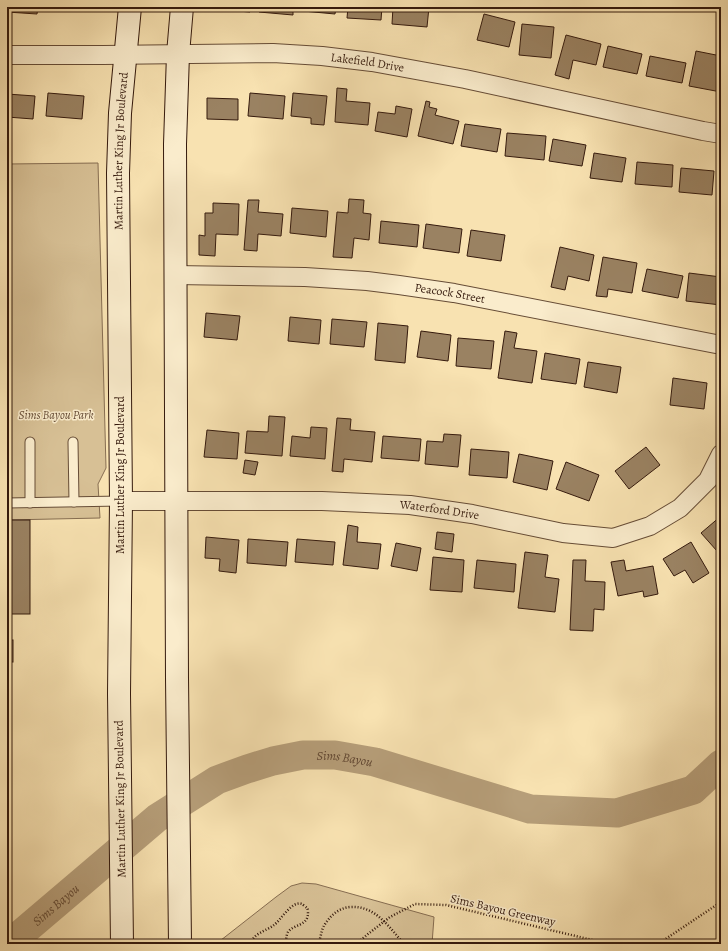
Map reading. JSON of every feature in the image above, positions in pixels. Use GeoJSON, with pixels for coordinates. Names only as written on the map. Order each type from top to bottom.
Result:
{"type":"FeatureCollection","features":[{"type":"Feature","properties":{"kind":"main road","name":"Martin Luther King Jr Boulevard"},"geometry":{"type":"LineString","coordinates":[[122,944],[119,694],[121,501],[118,173],[120,113],[130,7]]}},
{"type":"Feature","properties":{"kind":"main road"},"geometry":{"type":"LineString","coordinates":[[180,940],[176,678],[177,500],[175,144],[178,54],[182,7]]}},
{"type":"Feature","properties":{"kind":"street","name":"Lakefield Drive"},"geometry":{"type":"LineString","coordinates":[[7,55],[273,53],[322,56],[372,62],[465,79],[721,134]]}},
{"type":"Feature","properties":{"kind":"street","name":"Peacock Street"},"geometry":{"type":"LineString","coordinates":[[175,275],[305,277],[367,281],[399,285],[454,293],[721,345]]}},
{"type":"Feature","properties":{"kind":"street","name":"Waterford Drive"},"geometry":{"type":"LineString","coordinates":[[121,501],[322,500],[410,505],[472,514],[563,533],[613,538],[650,526],[680,508],[708,480],[721,454]]}},
{"type":"Feature","properties":{"kind":"lane"},"geometry":{"type":"LineString","coordinates":[[30,442],[30,503]]}},
{"type":"Feature","properties":{"kind":"lane"},"geometry":{"type":"LineString","coordinates":[[73,442],[74,502]]}},
{"type":"Feature","properties":{"kind":"lane"},"geometry":{"type":"LineString","coordinates":[[7,503],[121,501]]}},
{"type":"Feature","properties":{"kind":"path"},"geometry":{"type":"LineString","coordinates":[[649,944],[661,942],[721,902]]}},
{"type":"Feature","properties":{"kind":"path"},"geometry":{"type":"LineString","coordinates":[[251,944],[254,936],[274,925],[294,905],[298,903],[304,905],[307,908],[307,919],[289,931],[286,938],[286,944]]}},
{"type":"Feature","properties":{"kind":"path","name":"Sims Bayou Greenway"},"geometry":{"type":"LineString","coordinates":[[356,944],[390,917],[415,904],[446,905],[609,944]]}},
{"type":"Feature","properties":{"kind":"path"},"geometry":{"type":"LineString","coordinates":[[318,944],[324,926],[329,918],[337,911],[345,908],[356,907],[366,908],[373,913],[384,922],[404,944]]}},
{"type":"Feature","properties":{"kind":"green space","name":"Sims Bayou Park"},"geometry":{"type":"Polygon","coordinates":[[[98,163],[106,468],[98,484],[100,518],[7,520],[7,164],[98,163]]]}},
{"type":"Feature","properties":{"kind":"green space"},"geometry":{"type":"Polygon","coordinates":[[[302,883],[316,884],[434,917],[432,944],[216,944],[291,886],[302,883]]]}},
{"type":"Feature","properties":{"kind":"building"},"geometry":{"type":"Polygon","coordinates":[[[7,7],[38,7],[37,14],[7,12],[7,7]]]}},
{"type":"Feature","properties":{"kind":"building"},"geometry":{"type":"Polygon","coordinates":[[[52,7],[88,7],[88,11],[52,9],[52,7]]]}},
{"type":"Feature","properties":{"kind":"building"},"geometry":{"type":"Polygon","coordinates":[[[213,7],[250,7],[250,12],[213,9],[213,7]]]}},
{"type":"Feature","properties":{"kind":"building"},"geometry":{"type":"Polygon","coordinates":[[[259,7],[293,7],[293,15],[259,12],[259,7]]]}},
{"type":"Feature","properties":{"kind":"building"},"geometry":{"type":"Polygon","coordinates":[[[304,7],[336,7],[335,14],[303,11],[304,7]]]}},
{"type":"Feature","properties":{"kind":"building"},"geometry":{"type":"Polygon","coordinates":[[[348,7],[382,7],[381,20],[347,18],[348,7]]]}},
{"type":"Feature","properties":{"kind":"building"},"geometry":{"type":"Polygon","coordinates":[[[393,7],[429,7],[427,27],[392,24],[393,7]]]}},
{"type":"Feature","properties":{"kind":"building"},"geometry":{"type":"Polygon","coordinates":[[[484,14],[515,22],[509,47],[477,40],[484,14]]]}},
{"type":"Feature","properties":{"kind":"building"},"geometry":{"type":"Polygon","coordinates":[[[522,24],[554,27],[551,58],[519,55],[522,24]]]}},
{"type":"Feature","properties":{"kind":"building"},"geometry":{"type":"Polygon","coordinates":[[[566,35],[601,44],[596,65],[573,60],[569,79],[555,75],[566,35]]]}},
{"type":"Feature","properties":{"kind":"building"},"geometry":{"type":"Polygon","coordinates":[[[608,46],[642,54],[637,74],[603,67],[608,46]]]}},
{"type":"Feature","properties":{"kind":"building"},"geometry":{"type":"Polygon","coordinates":[[[696,51],[721,56],[721,92],[689,86],[696,51]]]}},
{"type":"Feature","properties":{"kind":"building"},"geometry":{"type":"Polygon","coordinates":[[[650,56],[686,63],[682,83],[646,76],[650,56]]]}},
{"type":"Feature","properties":{"kind":"building"},"geometry":{"type":"Polygon","coordinates":[[[337,88],[347,89],[346,101],[370,103],[368,125],[335,122],[337,88]]]}},
{"type":"Feature","properties":{"kind":"building"},"geometry":{"type":"Polygon","coordinates":[[[48,93],[84,96],[82,119],[46,116],[48,93]]]}},
{"type":"Feature","properties":{"kind":"building"},"geometry":{"type":"Polygon","coordinates":[[[250,93],[285,96],[283,119],[248,116],[250,93]]]}},
{"type":"Feature","properties":{"kind":"building"},"geometry":{"type":"Polygon","coordinates":[[[293,93],[327,96],[324,125],[311,124],[311,118],[291,116],[293,93]]]}},
{"type":"Feature","properties":{"kind":"building"},"geometry":{"type":"Polygon","coordinates":[[[7,94],[35,96],[33,119],[7,117],[7,94]]]}},
{"type":"Feature","properties":{"kind":"building"},"geometry":{"type":"Polygon","coordinates":[[[207,98],[238,99],[238,120],[207,119],[207,98]]]}},
{"type":"Feature","properties":{"kind":"building"},"geometry":{"type":"Polygon","coordinates":[[[426,101],[430,102],[429,107],[437,109],[435,115],[459,121],[453,144],[418,136],[426,101]]]}},
{"type":"Feature","properties":{"kind":"building"},"geometry":{"type":"Polygon","coordinates":[[[396,106],[412,109],[407,137],[375,131],[378,112],[395,114],[396,106]]]}},
{"type":"Feature","properties":{"kind":"building"},"geometry":{"type":"Polygon","coordinates":[[[465,124],[501,129],[497,152],[461,146],[465,124]]]}},
{"type":"Feature","properties":{"kind":"building"},"geometry":{"type":"Polygon","coordinates":[[[507,133],[546,136],[544,160],[505,156],[507,133]]]}},
{"type":"Feature","properties":{"kind":"building"},"geometry":{"type":"Polygon","coordinates":[[[553,139],[586,145],[582,166],[549,161],[553,139]]]}},
{"type":"Feature","properties":{"kind":"building"},"geometry":{"type":"Polygon","coordinates":[[[594,153],[626,158],[622,182],[590,178],[594,153]]]}},
{"type":"Feature","properties":{"kind":"building"},"geometry":{"type":"Polygon","coordinates":[[[637,162],[673,165],[672,187],[635,184],[637,162]]]}},
{"type":"Feature","properties":{"kind":"building"},"geometry":{"type":"Polygon","coordinates":[[[681,168],[714,171],[712,195],[679,192],[681,168]]]}},
{"type":"Feature","properties":{"kind":"building"},"geometry":{"type":"Polygon","coordinates":[[[349,199],[364,200],[363,213],[371,214],[369,240],[354,238],[352,258],[333,257],[337,212],[348,213],[349,199]]]}},
{"type":"Feature","properties":{"kind":"building"},"geometry":{"type":"Polygon","coordinates":[[[248,200],[259,200],[258,212],[283,214],[281,236],[258,234],[257,251],[244,250],[248,200]]]}},
{"type":"Feature","properties":{"kind":"building"},"geometry":{"type":"Polygon","coordinates":[[[213,203],[239,204],[238,235],[216,234],[215,256],[199,255],[199,235],[205,236],[205,213],[213,213],[213,203]]]}},
{"type":"Feature","properties":{"kind":"building"},"geometry":{"type":"Polygon","coordinates":[[[292,208],[328,211],[326,237],[290,233],[292,208]]]}},
{"type":"Feature","properties":{"kind":"building"},"geometry":{"type":"Polygon","coordinates":[[[381,221],[419,225],[417,247],[379,243],[381,221]]]}},
{"type":"Feature","properties":{"kind":"building"},"geometry":{"type":"Polygon","coordinates":[[[426,224],[462,229],[459,253],[423,248],[426,224]]]}},
{"type":"Feature","properties":{"kind":"building"},"geometry":{"type":"Polygon","coordinates":[[[471,230],[505,235],[501,261],[467,256],[471,230]]]}},
{"type":"Feature","properties":{"kind":"building"},"geometry":{"type":"Polygon","coordinates":[[[560,247],[594,255],[589,281],[568,276],[565,290],[551,287],[560,247]]]}},
{"type":"Feature","properties":{"kind":"building"},"geometry":{"type":"Polygon","coordinates":[[[603,257],[637,263],[632,293],[608,289],[607,297],[596,296],[603,257]]]}},
{"type":"Feature","properties":{"kind":"building"},"geometry":{"type":"Polygon","coordinates":[[[647,269],[683,276],[678,298],[642,291],[647,269]]]}},
{"type":"Feature","properties":{"kind":"building"},"geometry":{"type":"Polygon","coordinates":[[[689,273],[721,277],[721,305],[686,301],[689,273]]]}},
{"type":"Feature","properties":{"kind":"building"},"geometry":{"type":"Polygon","coordinates":[[[206,313],[240,316],[237,340],[204,337],[206,313]]]}},
{"type":"Feature","properties":{"kind":"building"},"geometry":{"type":"Polygon","coordinates":[[[290,317],[321,320],[319,344],[288,341],[290,317]]]}},
{"type":"Feature","properties":{"kind":"building"},"geometry":{"type":"Polygon","coordinates":[[[332,319],[367,322],[364,347],[330,344],[332,319]]]}},
{"type":"Feature","properties":{"kind":"building"},"geometry":{"type":"Polygon","coordinates":[[[378,323],[408,326],[405,363],[375,360],[378,323]]]}},
{"type":"Feature","properties":{"kind":"building"},"geometry":{"type":"Polygon","coordinates":[[[421,331],[451,335],[448,361],[417,357],[421,331]]]}},
{"type":"Feature","properties":{"kind":"building"},"geometry":{"type":"Polygon","coordinates":[[[505,331],[517,333],[514,348],[537,351],[532,383],[498,378],[505,331]]]}},
{"type":"Feature","properties":{"kind":"building"},"geometry":{"type":"Polygon","coordinates":[[[458,338],[494,341],[491,369],[456,366],[458,338]]]}},
{"type":"Feature","properties":{"kind":"building"},"geometry":{"type":"Polygon","coordinates":[[[545,353],[580,359],[576,384],[541,379],[545,353]]]}},
{"type":"Feature","properties":{"kind":"building"},"geometry":{"type":"Polygon","coordinates":[[[588,362],[621,367],[617,393],[584,387],[588,362]]]}},
{"type":"Feature","properties":{"kind":"building"},"geometry":{"type":"Polygon","coordinates":[[[673,378],[707,383],[704,409],[670,405],[673,378]]]}},
{"type":"Feature","properties":{"kind":"building"},"geometry":{"type":"Polygon","coordinates":[[[269,416],[285,417],[282,456],[245,453],[247,431],[268,432],[269,416]]]}},
{"type":"Feature","properties":{"kind":"building"},"geometry":{"type":"Polygon","coordinates":[[[337,418],[351,419],[350,430],[375,432],[372,462],[344,459],[343,472],[332,471],[337,418]]]}},
{"type":"Feature","properties":{"kind":"building"},"geometry":{"type":"Polygon","coordinates":[[[311,427],[327,428],[325,459],[290,456],[292,436],[310,438],[311,427]]]}},
{"type":"Feature","properties":{"kind":"building"},"geometry":{"type":"Polygon","coordinates":[[[207,430],[239,433],[237,459],[204,457],[207,430]]]}},
{"type":"Feature","properties":{"kind":"building"},"geometry":{"type":"Polygon","coordinates":[[[444,434],[461,435],[458,467],[425,464],[427,441],[443,442],[444,434]]]}},
{"type":"Feature","properties":{"kind":"building"},"geometry":{"type":"Polygon","coordinates":[[[383,436],[421,439],[419,461],[381,458],[383,436]]]}},
{"type":"Feature","properties":{"kind":"building"},"geometry":{"type":"Polygon","coordinates":[[[646,447],[660,465],[629,489],[615,471],[646,447]]]}},
{"type":"Feature","properties":{"kind":"building"},"geometry":{"type":"Polygon","coordinates":[[[471,449],[509,452],[507,478],[469,475],[471,449]]]}},
{"type":"Feature","properties":{"kind":"building"},"geometry":{"type":"Polygon","coordinates":[[[519,454],[553,461],[547,490],[513,482],[519,454]]]}},
{"type":"Feature","properties":{"kind":"building"},"geometry":{"type":"Polygon","coordinates":[[[245,460],[258,462],[255,475],[243,473],[245,460]]]}},
{"type":"Feature","properties":{"kind":"building"},"geometry":{"type":"Polygon","coordinates":[[[566,462],[599,475],[589,501],[556,489],[566,462]]]}},
{"type":"Feature","properties":{"kind":"building"},"geometry":{"type":"Polygon","coordinates":[[[721,516],[721,547],[717,551],[701,533],[721,516]]]}},
{"type":"Feature","properties":{"kind":"building"},"geometry":{"type":"Polygon","coordinates":[[[7,520],[30,520],[30,614],[7,614],[7,520]]]}},
{"type":"Feature","properties":{"kind":"building"},"geometry":{"type":"Polygon","coordinates":[[[348,525],[358,527],[357,542],[381,544],[378,569],[343,565],[348,525]]]}},
{"type":"Feature","properties":{"kind":"building"},"geometry":{"type":"Polygon","coordinates":[[[437,532],[454,534],[452,552],[435,549],[437,532]]]}},
{"type":"Feature","properties":{"kind":"building"},"geometry":{"type":"Polygon","coordinates":[[[206,537],[239,540],[236,573],[219,571],[220,559],[205,558],[206,537]]]}},
{"type":"Feature","properties":{"kind":"building"},"geometry":{"type":"Polygon","coordinates":[[[248,539],[288,542],[286,566],[247,563],[248,539]]]}},
{"type":"Feature","properties":{"kind":"building"},"geometry":{"type":"Polygon","coordinates":[[[297,539],[335,542],[333,565],[295,562],[297,539]]]}},
{"type":"Feature","properties":{"kind":"building"},"geometry":{"type":"Polygon","coordinates":[[[691,542],[709,573],[693,583],[685,570],[674,576],[663,559],[691,542]]]}},
{"type":"Feature","properties":{"kind":"building"},"geometry":{"type":"Polygon","coordinates":[[[396,543],[421,548],[417,571],[391,566],[396,543]]]}},
{"type":"Feature","properties":{"kind":"building"},"geometry":{"type":"Polygon","coordinates":[[[525,552],[548,555],[545,577],[559,579],[555,612],[518,608],[525,552]]]}},
{"type":"Feature","properties":{"kind":"building"},"geometry":{"type":"Polygon","coordinates":[[[433,557],[464,560],[462,592],[430,590],[433,557]]]}},
{"type":"Feature","properties":{"kind":"building"},"geometry":{"type":"Polygon","coordinates":[[[477,560],[516,564],[514,592],[474,588],[477,560]]]}},
{"type":"Feature","properties":{"kind":"building"},"geometry":{"type":"Polygon","coordinates":[[[573,560],[586,560],[585,581],[605,582],[604,610],[594,609],[593,631],[570,630],[573,560]]]}},
{"type":"Feature","properties":{"kind":"building"},"geometry":{"type":"Polygon","coordinates":[[[624,560],[626,571],[653,566],[658,594],[644,597],[643,591],[618,596],[611,562],[624,560]]]}},
{"type":"Feature","properties":{"kind":"building"},"geometry":{"type":"Polygon","coordinates":[[[7,640],[13,640],[13,662],[7,662],[7,640]]]}},
{"type":"Feature","properties":{"kind":"waterway","name":"Sims Bayou"},"geometry":{"type":"LineString","coordinates":[[9,944],[157,818],[217,780],[273,761],[303,755],[335,755],[375,762],[530,809],[617,813],[693,790],[721,764]]}}]}
